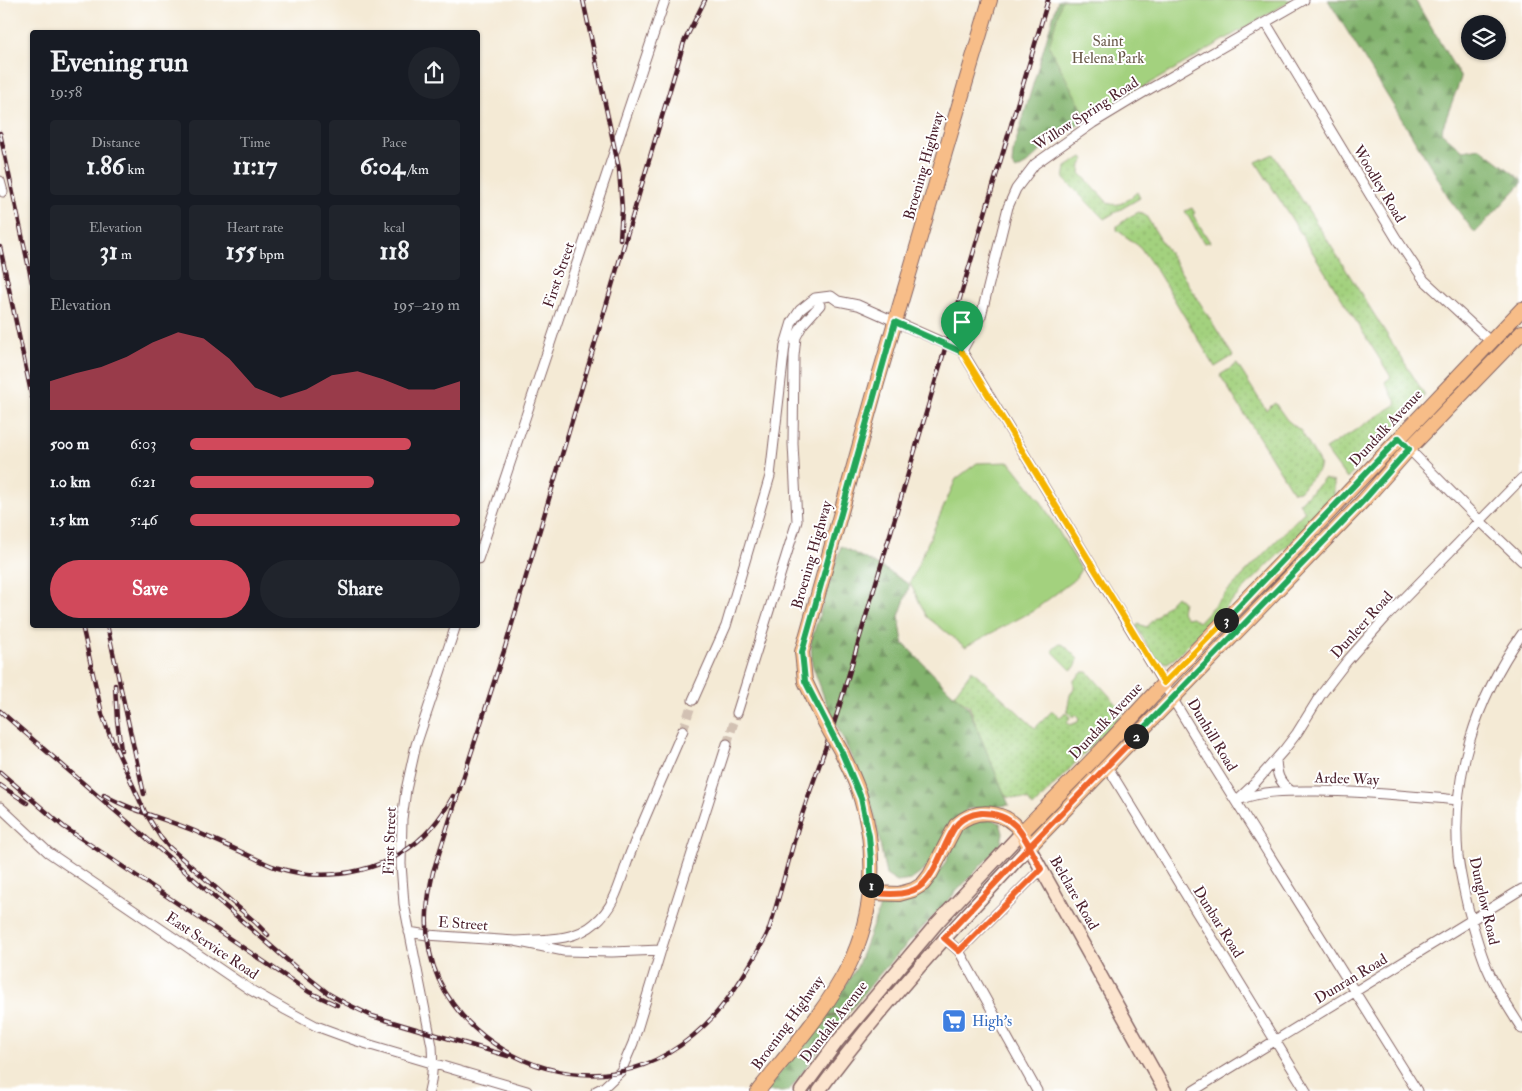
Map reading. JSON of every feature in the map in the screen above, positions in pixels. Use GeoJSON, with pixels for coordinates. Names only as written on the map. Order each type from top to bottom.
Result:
{"type":"FeatureCollection","features":[{"type":"Feature","properties":{"kind":"main road","name":"Broening Highway"},"geometry":{"type":"LineString","coordinates":[[758,1091],[814,1021],[833,993],[849,965],[865,922],[871,893],[871,860],[866,817],[856,784],[805,681],[802,652],[895,322],[990,0]]}},
{"type":"Feature","properties":{"kind":"main road","name":"Dundalk Avenue"},"geometry":{"type":"LineString","coordinates":[[801,1091],[837,1042],[937,923],[1164,683],[1282,563],[1522,308]]}},
{"type":"Feature","properties":{"kind":"main road","name":"Dundalk Avenue"},"geometry":{"type":"LineString","coordinates":[[819,1091],[879,1014],[944,938],[1029,847],[1364,500],[1409,449],[1522,332]]}},
{"type":"Feature","properties":{"kind":"main road","name":"Belclare Road"},"geometry":{"type":"LineString","coordinates":[[871,893],[899,894],[913,890],[923,884],[930,875],[956,825],[963,819],[976,814],[998,814],[1010,821],[1022,832],[1165,1091]]}},
{"type":"Feature","properties":{"kind":"main road"},"geometry":{"type":"LineString","coordinates":[[867,1006],[879,1014]]}},
{"type":"Feature","properties":{"kind":"street","name":"First Street"},"geometry":{"type":"LineString","coordinates":[[480,553],[665,0]]}},
{"type":"Feature","properties":{"kind":"street","name":"Willow Spring Road"},"geometry":{"type":"LineString","coordinates":[[962,352],[981,316],[1008,207],[1016,189],[1035,164],[1101,118],[1304,0]]}},
{"type":"Feature","properties":{"kind":"street","name":"Woodley Road"},"geometry":{"type":"LineString","coordinates":[[1266,23],[1396,238],[1424,280],[1490,342]]}},
{"type":"Feature","properties":{"kind":"street"},"geometry":{"type":"LineString","coordinates":[[0,181],[2,192]]}},
{"type":"Feature","properties":{"kind":"street"},"geometry":{"type":"LineString","coordinates":[[693,700],[726,626],[770,476],[785,345],[792,322],[800,310],[815,298],[831,296],[838,301],[858,305],[962,352]]}},
{"type":"Feature","properties":{"kind":"street"},"geometry":{"type":"LineString","coordinates":[[737,713],[797,521],[793,444],[796,336],[803,324],[820,305]]}},
{"type":"Feature","properties":{"kind":"street","name":"Dunhill Road"},"geometry":{"type":"LineString","coordinates":[[962,352],[1172,698],[1416,1091]]}},
{"type":"Feature","properties":{"kind":"street"},"geometry":{"type":"LineString","coordinates":[[1399,438],[1522,561]]}},
{"type":"Feature","properties":{"kind":"street","name":"Dunleer Road"},"geometry":{"type":"LineString","coordinates":[[1236,801],[1276,760],[1297,734],[1320,696],[1347,661],[1387,616],[1522,478]]}},
{"type":"Feature","properties":{"kind":"street","name":"First Street"},"geometry":{"type":"LineString","coordinates":[[429,1091],[433,1063],[430,1033],[404,904],[402,820],[406,790],[416,745],[455,628]]}},
{"type":"Feature","properties":{"kind":"street","name":"Dunglow Road"},"geometry":{"type":"LineString","coordinates":[[1521,1026],[1502,997],[1477,942],[1462,880],[1458,856],[1457,830],[1458,800],[1466,754],[1482,705],[1491,684],[1522,634]]}},
{"type":"Feature","properties":{"kind":"street"},"geometry":{"type":"LineString","coordinates":[[515,941],[570,936],[595,924],[606,912],[618,891],[631,852],[683,730]]}},
{"type":"Feature","properties":{"kind":"street"},"geometry":{"type":"LineString","coordinates":[[596,1091],[621,1071],[633,1043],[727,744]]}},
{"type":"Feature","properties":{"kind":"street"},"geometry":{"type":"LineString","coordinates":[[1276,760],[1277,773],[1281,783],[1290,790]]}},
{"type":"Feature","properties":{"kind":"street","name":"Dunbar Road"},"geometry":{"type":"LineString","coordinates":[[1107,766],[1306,1091]]}},
{"type":"Feature","properties":{"kind":"street","name":"Ardee Way"},"geometry":{"type":"LineString","coordinates":[[1236,801],[1250,796],[1290,790],[1345,791],[1458,800]]}},
{"type":"Feature","properties":{"kind":"street","name":"East Service Road"},"geometry":{"type":"LineString","coordinates":[[0,807],[48,852],[249,988],[286,1010],[316,1026],[357,1041],[527,1091]]}},
{"type":"Feature","properties":{"kind":"street"},"geometry":{"type":"LineString","coordinates":[[959,951],[1041,869]]}},
{"type":"Feature","properties":{"kind":"street","name":"Dunran Road"},"geometry":{"type":"LineString","coordinates":[[1194,1091],[1522,889]]}},
{"type":"Feature","properties":{"kind":"street","name":"E Street"},"geometry":{"type":"LineString","coordinates":[[409,932],[515,941]]}},
{"type":"Feature","properties":{"kind":"street"},"geometry":{"type":"LineString","coordinates":[[944,938],[959,951],[1036,1091]]}},
{"type":"Feature","properties":{"kind":"street"},"geometry":{"type":"LineString","coordinates":[[515,941],[564,951],[661,950]]}},
{"type":"Feature","properties":{"kind":"green space"},"geometry":{"type":"Polygon","coordinates":[[[1058,0],[1097,0],[1090,105],[1083,122],[1055,137],[1027,164],[1016,170],[1012,165],[1013,152],[1058,0]]]}},
{"type":"Feature","properties":{"kind":"green space","name":"Saint Helena Park"},"geometry":{"type":"Polygon","coordinates":[[[1062,0],[1292,0],[1088,120],[1049,46],[1062,0]]]}},
{"type":"Feature","properties":{"kind":"green space"},"geometry":{"type":"Polygon","coordinates":[[[1328,0],[1415,0],[1461,78],[1441,132],[1463,151],[1480,148],[1522,180],[1522,183],[1475,233],[1450,200],[1328,0]]]}},
{"type":"Feature","properties":{"kind":"green space"},"geometry":{"type":"Polygon","coordinates":[[[1273,154],[1425,395],[1347,479],[1325,449],[1397,404],[1385,382],[1391,377],[1256,162],[1273,154]]]}},
{"type":"Feature","properties":{"kind":"green space"},"geometry":{"type":"Polygon","coordinates":[[[1082,157],[1085,159],[1081,165],[1080,173],[1108,203],[1120,204],[1137,192],[1140,198],[1104,219],[1064,179],[1066,167],[1082,157]]]}},
{"type":"Feature","properties":{"kind":"green space"},"geometry":{"type":"Polygon","coordinates":[[[1192,208],[1195,213],[1193,215],[1210,242],[1204,243],[1185,211],[1192,208]]]}},
{"type":"Feature","properties":{"kind":"green space"},"geometry":{"type":"Polygon","coordinates":[[[1139,212],[1146,216],[1233,356],[1215,367],[1157,271],[1140,247],[1117,230],[1117,226],[1139,212]]]}},
{"type":"Feature","properties":{"kind":"green space"},"geometry":{"type":"Polygon","coordinates":[[[1237,364],[1266,410],[1275,403],[1287,420],[1301,431],[1320,464],[1318,471],[1299,491],[1293,492],[1220,375],[1237,364]]]}},
{"type":"Feature","properties":{"kind":"green space"},"geometry":{"type":"Polygon","coordinates":[[[1010,462],[1040,500],[1081,569],[1075,579],[1033,611],[965,647],[927,617],[910,583],[956,479],[977,463],[1010,462]]]}},
{"type":"Feature","properties":{"kind":"green space"},"geometry":{"type":"Polygon","coordinates":[[[1324,479],[1334,482],[1334,499],[1175,658],[1167,663],[1155,659],[1136,626],[1139,624],[1146,627],[1176,596],[1183,602],[1181,611],[1186,618],[1192,617],[1198,622],[1305,511],[1299,503],[1324,479]]]}},
{"type":"Feature","properties":{"kind":"green space"},"geometry":{"type":"Polygon","coordinates":[[[841,546],[910,585],[899,616],[903,643],[968,707],[1009,805],[968,809],[960,816],[925,870],[911,880],[897,882],[886,875],[876,822],[868,793],[825,700],[812,664],[811,641],[841,546]]]}},
{"type":"Feature","properties":{"kind":"green space"},"geometry":{"type":"Polygon","coordinates":[[[1060,644],[1064,645],[1078,659],[1076,666],[1071,670],[1052,651],[1060,644]]]}},
{"type":"Feature","properties":{"kind":"green space"},"geometry":{"type":"Polygon","coordinates":[[[972,670],[1035,728],[1052,711],[1060,717],[1066,712],[1070,717],[1067,723],[1070,725],[1078,722],[1079,718],[1075,714],[1073,717],[1067,711],[1070,695],[1074,688],[1074,680],[1083,672],[1088,672],[1124,712],[1033,807],[1028,800],[1007,797],[996,781],[969,705],[953,696],[972,670]]]}},
{"type":"Feature","properties":{"kind":"green space"},"geometry":{"type":"Polygon","coordinates":[[[988,817],[1000,823],[1003,833],[1001,844],[883,970],[848,1013],[826,1016],[857,967],[881,904],[933,881],[944,865],[962,830],[972,822],[988,817]]]}},
{"type":"Feature","properties":{"kind":"green space"},"geometry":{"type":"Polygon","coordinates":[[[847,1014],[789,1091],[765,1091],[824,1017],[847,1014]]]}},
{"type":"Feature","properties":{"kind":"tunnel"},"geometry":{"type":"LineString","coordinates":[[683,730],[693,700]]}},
{"type":"Feature","properties":{"kind":"tunnel"},"geometry":{"type":"LineString","coordinates":[[727,744],[737,713]]}},
{"type":"Feature","properties":{"kind":"railway"},"geometry":{"type":"LineString","coordinates":[[583,0],[619,169],[622,209],[620,239]]}},
{"type":"Feature","properties":{"kind":"railway"},"geometry":{"type":"LineString","coordinates":[[705,0],[684,42],[504,651],[433,872],[428,903],[427,932],[430,953],[439,980],[453,1004],[472,1026],[494,1044],[520,1058],[547,1068],[575,1074],[603,1074],[631,1069],[671,1052],[683,1044],[705,1025],[728,999],[767,934],[800,821],[838,711],[1048,0]]}},
{"type":"Feature","properties":{"kind":"railway"},"geometry":{"type":"LineString","coordinates":[[0,133],[30,273]]}},
{"type":"Feature","properties":{"kind":"railway"},"geometry":{"type":"LineString","coordinates":[[0,247],[30,388]]}},
{"type":"Feature","properties":{"kind":"railway"},"geometry":{"type":"LineString","coordinates":[[83,628],[102,714],[145,812],[161,838],[169,847],[268,935]]}},
{"type":"Feature","properties":{"kind":"railway"},"geometry":{"type":"LineString","coordinates":[[108,628],[144,794]]}},
{"type":"Feature","properties":{"kind":"railway"},"geometry":{"type":"LineString","coordinates":[[115,685],[121,750]]}},
{"type":"Feature","properties":{"kind":"railway"},"geometry":{"type":"LineString","coordinates":[[0,711],[294,966],[329,994],[372,1016],[508,1056]]}},
{"type":"Feature","properties":{"kind":"railway"},"geometry":{"type":"LineString","coordinates":[[0,772],[64,827],[309,992],[337,1005]]}},
{"type":"Feature","properties":{"kind":"railway"},"geometry":{"type":"LineString","coordinates":[[0,785],[27,803]]}},
{"type":"Feature","properties":{"kind":"railway"},"geometry":{"type":"LineString","coordinates":[[104,795],[136,810],[192,830],[272,866],[317,875],[359,870],[380,864],[399,854],[417,842],[432,827],[453,796]]}},
{"type":"Feature","properties":{"kind":"place","name":"High's"},"geometry":{"type":"Point","coordinates":[954,1021]}},
{"type":"Feature","properties":{"kind":"route"},"geometry":{"type":"LineString","coordinates":[[962,352],[895,322],[802,652],[805,681],[842,753],[861,798],[869,836],[871,893],[899,894],[913,890],[923,884],[930,875],[949,836],[956,825],[963,819],[976,814],[998,814],[1010,821],[1022,832],[1029,847],[1041,869],[959,951],[944,938],[1029,847],[1364,500],[1409,449],[1399,438],[1282,563],[1164,683],[962,352]]}}]}
